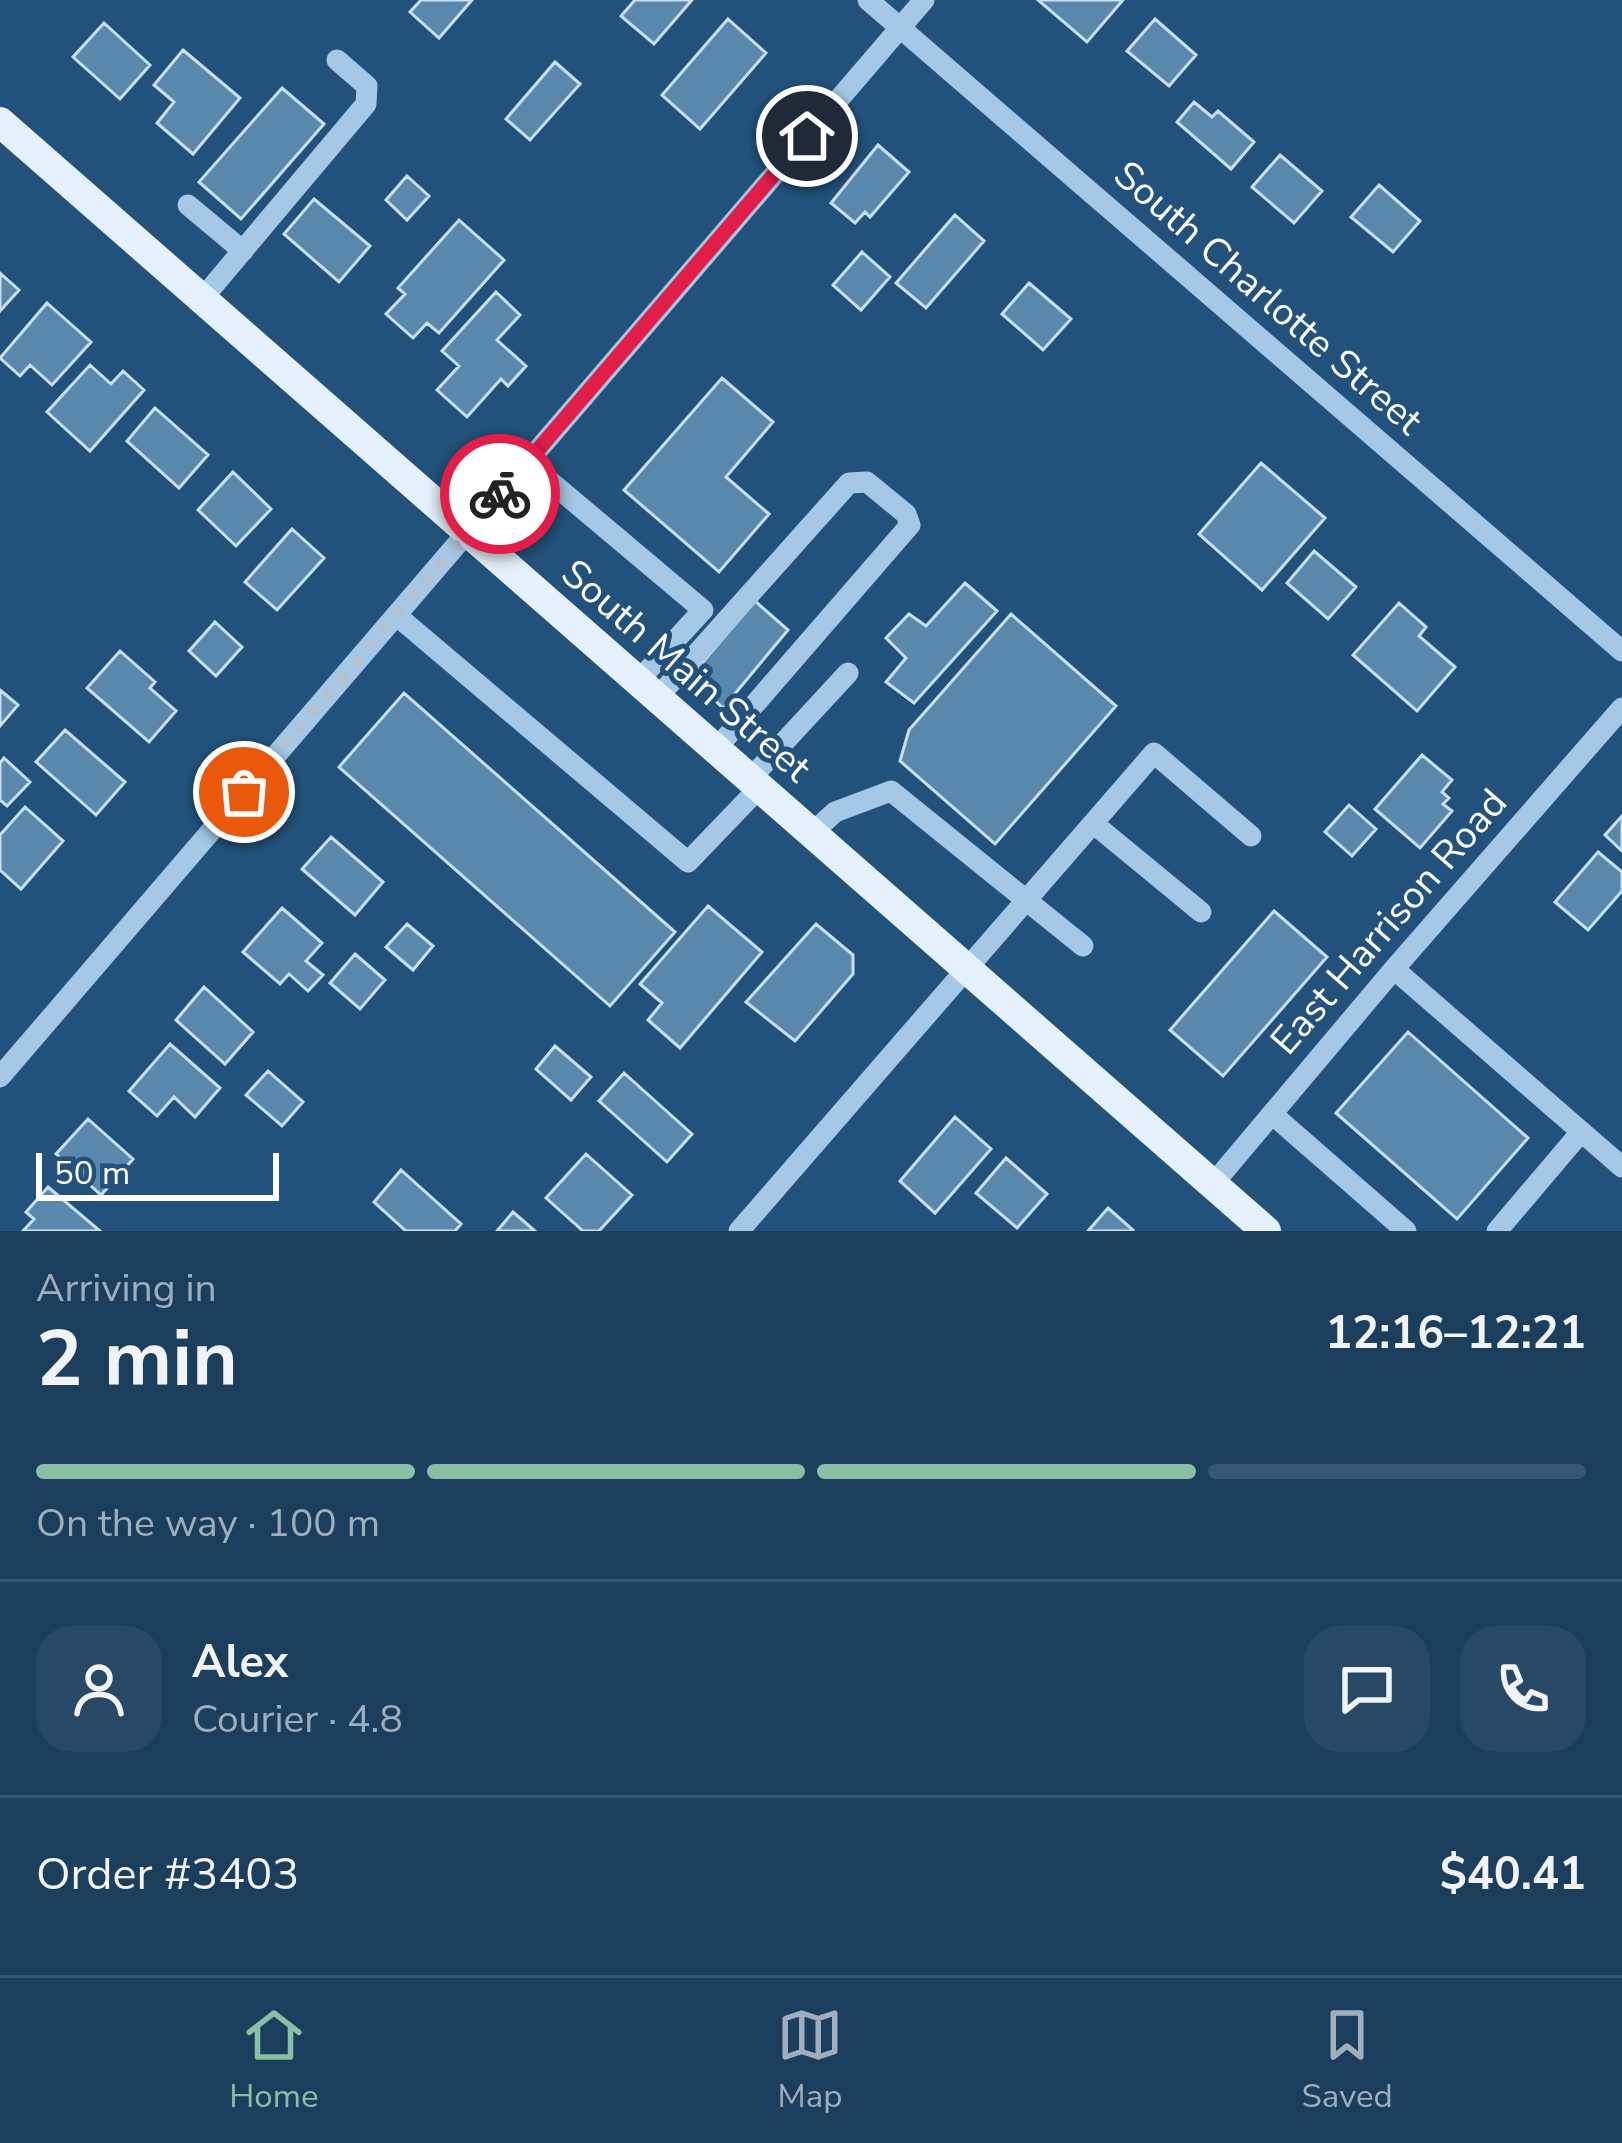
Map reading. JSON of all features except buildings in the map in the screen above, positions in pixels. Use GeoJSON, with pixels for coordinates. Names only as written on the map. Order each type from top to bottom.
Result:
{"type":"FeatureCollection","features":[{"type":"Feature","properties":{"kind":"main road","name":"South Main Street"},"geometry":{"type":"LineString","coordinates":[[0,122],[1266,1231]]}},
{"type":"Feature","properties":{"kind":"street","name":"South Charlotte Street"},"geometry":{"type":"LineString","coordinates":[[868,0],[1622,651]]}},
{"type":"Feature","properties":{"kind":"street"},"geometry":{"type":"LineString","coordinates":[[0,1077],[924,0]]}},
{"type":"Feature","properties":{"kind":"street"},"geometry":{"type":"LineString","coordinates":[[202,299],[366,104],[368,86],[337,60]]}},
{"type":"Feature","properties":{"kind":"street"},"geometry":{"type":"LineString","coordinates":[[188,206],[243,250]]}},
{"type":"Feature","properties":{"kind":"street"},"geometry":{"type":"LineString","coordinates":[[527,462],[703,610],[648,689]]}},
{"type":"Feature","properties":{"kind":"street"},"geometry":{"type":"LineString","coordinates":[[648,689],[849,483],[867,482],[906,514],[910,525],[716,749]]}},
{"type":"Feature","properties":{"kind":"street"},"geometry":{"type":"LineString","coordinates":[[396,615],[688,862],[848,674]]}},
{"type":"Feature","properties":{"kind":"street","name":"East Harrison Road"},"geometry":{"type":"LineString","coordinates":[[1213,1184],[1622,708]]}},
{"type":"Feature","properties":{"kind":"street"},"geometry":{"type":"LineString","coordinates":[[739,1231],[1154,753],[1251,836]]}},
{"type":"Feature","properties":{"kind":"street"},"geometry":{"type":"LineString","coordinates":[[812,833],[835,812],[891,791],[1083,946]]}},
{"type":"Feature","properties":{"kind":"street"},"geometry":{"type":"LineString","coordinates":[[1094,824],[1201,912]]}},
{"type":"Feature","properties":{"kind":"street"},"geometry":{"type":"LineString","coordinates":[[1394,969],[1622,1167]]}},
{"type":"Feature","properties":{"kind":"street"},"geometry":{"type":"LineString","coordinates":[[1272,1114],[1406,1231]]}},
{"type":"Feature","properties":{"kind":"street"},"geometry":{"type":"LineString","coordinates":[[1497,1231],[1581,1132]]}},
{"type":"Feature","properties":{"kind":"way so far"},"geometry":{"type":"LineString","coordinates":[[244,792],[500,494]]}},
{"type":"Feature","properties":{"kind":"route"},"geometry":{"type":"LineString","coordinates":[[500,494],[807,136]]}}]}
